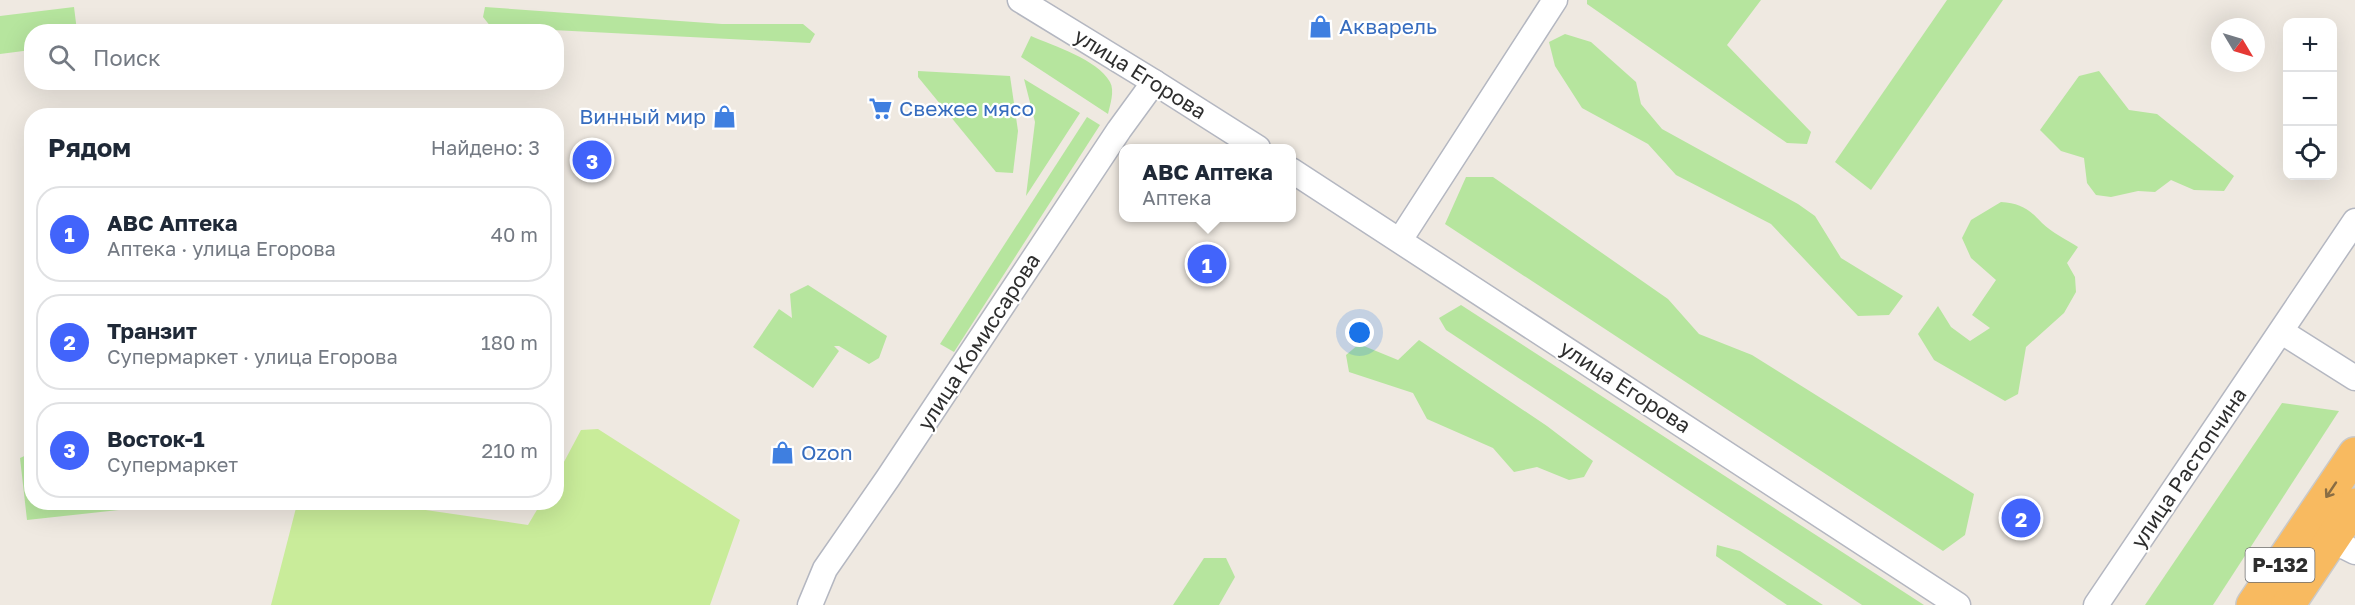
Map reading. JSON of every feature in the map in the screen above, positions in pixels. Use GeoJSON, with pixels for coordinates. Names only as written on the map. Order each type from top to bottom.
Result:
{"type":"FeatureCollection","features":[{"type":"Feature","properties":{"kind":"highway","name":"Р-132"},"geometry":{"type":"LineString","coordinates":[[2253,605],[2355,454]]}},
{"type":"Feature","properties":{"kind":"highway","name":"Р-132"},"geometry":{"type":"LineString","coordinates":[[2288,605],[2343,546],[2355,505]]}},
{"type":"Feature","properties":{"kind":"street","name":"улица Егорова"},"geometry":{"type":"LineString","coordinates":[[1020,0],[1252,144]]}},
{"type":"Feature","properties":{"kind":"street"},"geometry":{"type":"LineString","coordinates":[[1400,240],[1555,0]]}},
{"type":"Feature","properties":{"kind":"street","name":"улица Комиссарова"},"geometry":{"type":"LineString","coordinates":[[810,605],[825,569],[1119,130],[1154,82]]}},
{"type":"Feature","properties":{"kind":"street","name":"улица Егорова"},"geometry":{"type":"LineString","coordinates":[[1296,173],[1958,605]]}},
{"type":"Feature","properties":{"kind":"street","name":"улица Растопчина"},"geometry":{"type":"LineString","coordinates":[[2097,605],[2355,221]]}},
{"type":"Feature","properties":{"kind":"street"},"geometry":{"type":"LineString","coordinates":[[2282,332],[2355,378]]}},
{"type":"Feature","properties":{"kind":"green space"},"geometry":{"type":"Polygon","coordinates":[[[1587,0],[1761,0],[1727,45],[1811,132],[1807,144],[1787,143],[1587,4],[1587,0]]]}},
{"type":"Feature","properties":{"kind":"green space"},"geometry":{"type":"Polygon","coordinates":[[[1947,0],[2003,0],[1871,190],[1835,162],[1947,0]]]}},
{"type":"Feature","properties":{"kind":"green space"},"geometry":{"type":"Polygon","coordinates":[[[74,7],[76,24],[24,24],[24,51],[0,54],[0,16],[74,7]]]}},
{"type":"Feature","properties":{"kind":"green space"},"geometry":{"type":"Polygon","coordinates":[[[485,7],[722,24],[803,24],[815,34],[810,43],[564,31],[564,24],[489,24],[483,17],[485,7]]]}},
{"type":"Feature","properties":{"kind":"green space"},"geometry":{"type":"Polygon","coordinates":[[[1565,34],[1591,42],[1636,82],[1641,104],[1662,129],[1798,204],[1815,216],[1841,258],[1903,296],[1889,315],[1858,316],[1771,224],[1676,175],[1648,144],[1582,108],[1555,66],[1549,42],[1565,34]]]}},
{"type":"Feature","properties":{"kind":"green space"},"geometry":{"type":"Polygon","coordinates":[[[1031,36],[1074,54],[1104,74],[1112,90],[1108,114],[1021,57],[1031,36]]]}},
{"type":"Feature","properties":{"kind":"green space"},"geometry":{"type":"Polygon","coordinates":[[[918,71],[1010,76],[1018,131],[1013,173],[996,172],[918,77],[918,71]]]}},
{"type":"Feature","properties":{"kind":"green space"},"geometry":{"type":"Polygon","coordinates":[[[2099,71],[2129,110],[2157,114],[2234,176],[2224,191],[2194,190],[2171,180],[2155,192],[2138,191],[2111,197],[2096,195],[2087,183],[2084,158],[2061,151],[2040,130],[2079,76],[2099,71]]]}},
{"type":"Feature","properties":{"kind":"green space"},"geometry":{"type":"Polygon","coordinates":[[[1024,79],[1080,113],[1026,196],[1035,122],[1024,79]]]}},
{"type":"Feature","properties":{"kind":"green space"},"geometry":{"type":"Polygon","coordinates":[[[1087,117],[1100,125],[954,352],[940,344],[1087,117]]]}},
{"type":"Feature","properties":{"kind":"green space"},"geometry":{"type":"Polygon","coordinates":[[[1466,177],[1493,177],[1668,299],[1699,334],[1752,355],[1974,494],[1965,535],[1943,551],[1445,224],[1466,177]]]}},
{"type":"Feature","properties":{"kind":"green space"},"geometry":{"type":"Polygon","coordinates":[[[2001,202],[2024,208],[2050,230],[2078,247],[2067,263],[2075,277],[2076,292],[2064,313],[2026,347],[2018,394],[2005,401],[1934,360],[1918,334],[1938,306],[1951,327],[1970,341],[1990,328],[1972,315],[1996,280],[1971,258],[1962,238],[1971,220],[2001,202]]]}},
{"type":"Feature","properties":{"kind":"green space"},"geometry":{"type":"Polygon","coordinates":[[[808,285],[887,336],[879,358],[869,364],[839,346],[834,346],[839,351],[813,388],[753,347],[779,309],[792,318],[790,294],[808,285]]]}},
{"type":"Feature","properties":{"kind":"green space"},"geometry":{"type":"Polygon","coordinates":[[[1461,305],[1924,605],[1862,605],[1446,330],[1439,318],[1461,305]]]}},
{"type":"Feature","properties":{"kind":"green space"},"geometry":{"type":"Polygon","coordinates":[[[1419,340],[1547,426],[1593,461],[1584,477],[1569,480],[1537,467],[1514,472],[1493,448],[1427,419],[1413,393],[1349,372],[1346,355],[1359,344],[1398,360],[1419,340]]]}},
{"type":"Feature","properties":{"kind":"green space"},"geometry":{"type":"Polygon","coordinates":[[[2282,403],[2339,411],[2213,605],[2145,605],[2282,403]]]}},
{"type":"Feature","properties":{"kind":"green space"},"geometry":{"type":"Polygon","coordinates":[[[598,429],[740,520],[710,605],[271,605],[295,510],[426,510],[528,525],[537,510],[564,510],[564,462],[581,430],[598,429]]]}},
{"type":"Feature","properties":{"kind":"green space"},"geometry":{"type":"Polygon","coordinates":[[[24,456],[24,493],[20,458],[24,456]]]}},
{"type":"Feature","properties":{"kind":"green space"},"geometry":{"type":"Polygon","coordinates":[[[26,510],[119,510],[27,520],[26,510]]]}},
{"type":"Feature","properties":{"kind":"green space"},"geometry":{"type":"Polygon","coordinates":[[[1717,545],[1740,551],[1823,605],[1787,605],[1716,556],[1717,545]]]}},
{"type":"Feature","properties":{"kind":"green space"},"geometry":{"type":"Polygon","coordinates":[[[1204,558],[1226,558],[1235,577],[1219,605],[1173,605],[1204,558]]]}},
{"type":"Feature","properties":{"kind":"place","name":"Акварель"},"geometry":{"type":"Point","coordinates":[1321,27]}},
{"type":"Feature","properties":{"kind":"place","name":"Свежее мясо"},"geometry":{"type":"Point","coordinates":[881,109]}},
{"type":"Feature","properties":{"kind":"place","name":"Винный мир"},"geometry":{"type":"Point","coordinates":[724,117]}},
{"type":"Feature","properties":{"kind":"place","name":"Восток-1"},"geometry":{"type":"Point","coordinates":[592,160]}},
{"type":"Feature","properties":{"kind":"place","name":"ABC Аптека"},"geometry":{"type":"Point","coordinates":[1207,264]}},
{"type":"Feature","properties":{"kind":"place","name":"Ozon"},"geometry":{"type":"Point","coordinates":[783,453]}},
{"type":"Feature","properties":{"kind":"place","name":"Транзит"},"geometry":{"type":"Point","coordinates":[2021,518]}}]}
